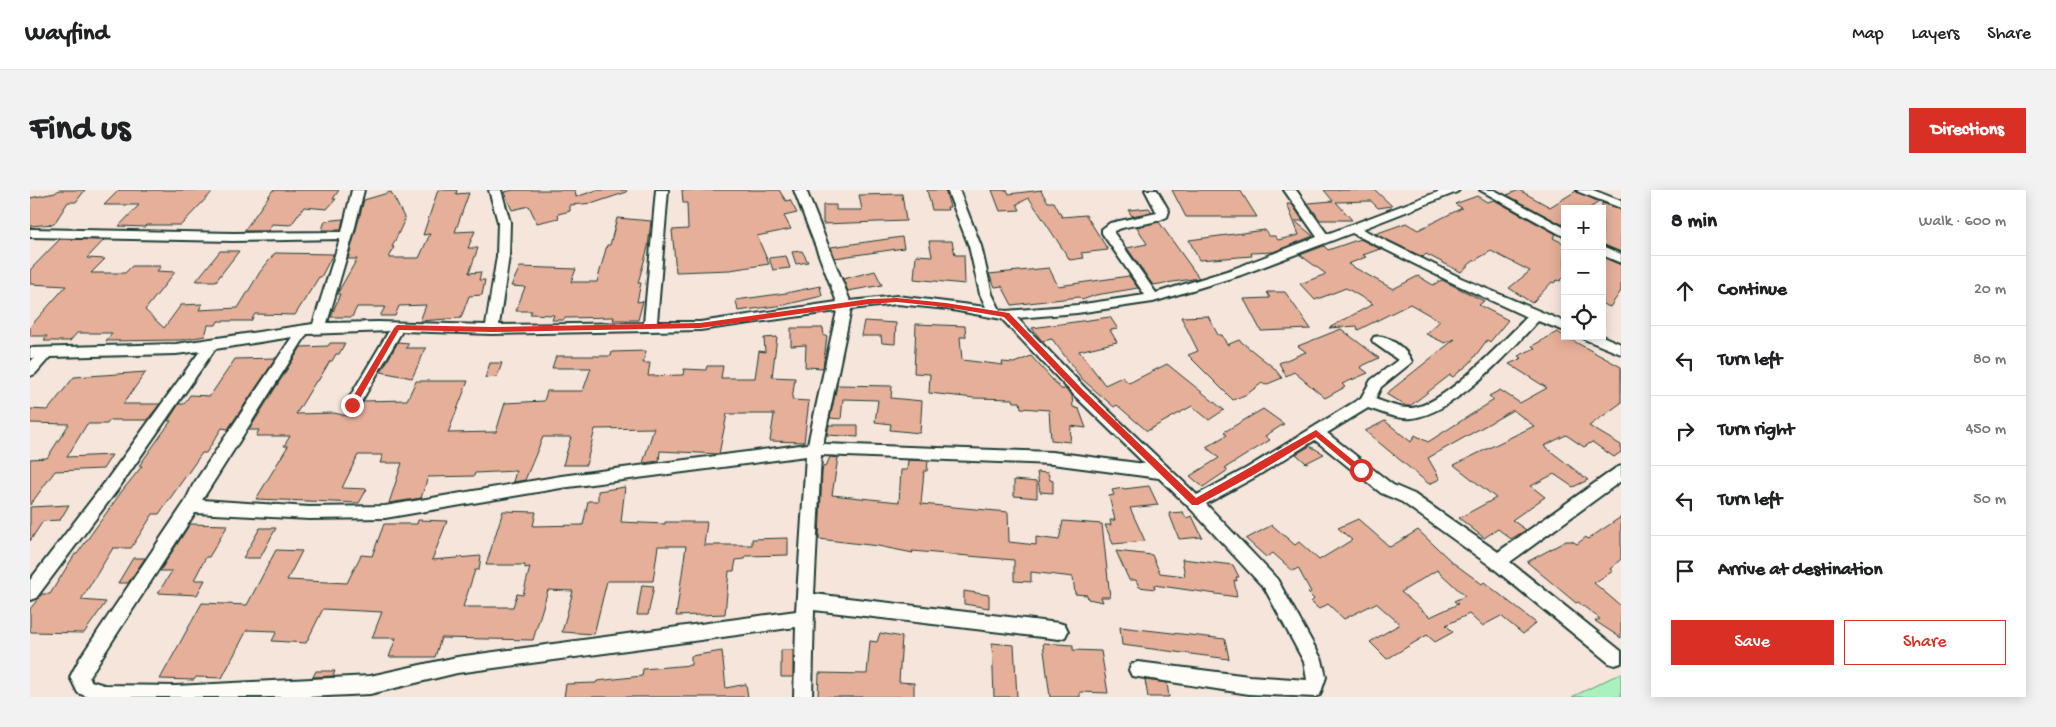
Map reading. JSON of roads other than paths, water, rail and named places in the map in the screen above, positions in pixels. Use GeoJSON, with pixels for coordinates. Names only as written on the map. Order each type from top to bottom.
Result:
{"type":"FeatureCollection","features":[{"type":"Feature","properties":{"kind":"street"},"geometry":{"type":"LineString","coordinates":[[320,328],[358,190]]}},
{"type":"Feature","properties":{"kind":"street"},"geometry":{"type":"LineString","coordinates":[[492,330],[503,256],[504,222],[495,190]]}},
{"type":"Feature","properties":{"kind":"street"},"geometry":{"type":"LineString","coordinates":[[650,328],[662,190]]}},
{"type":"Feature","properties":{"kind":"street"},"geometry":{"type":"LineString","coordinates":[[800,190],[845,305],[814,450],[805,610],[803,697]]}},
{"type":"Feature","properties":{"kind":"street"},"geometry":{"type":"LineString","coordinates":[[953,190],[976,246],[986,294],[1001,314],[1165,473],[1271,584],[1313,660],[1317,677],[1313,689],[1249,685],[1138,670]]}},
{"type":"Feature","properties":{"kind":"street"},"geometry":{"type":"LineString","coordinates":[[1151,190],[1163,211],[1163,215],[1154,220],[1115,224],[1108,229],[1108,233],[1153,298]]}},
{"type":"Feature","properties":{"kind":"street"},"geometry":{"type":"LineString","coordinates":[[1290,190],[1325,240]]}},
{"type":"Feature","properties":{"kind":"street"},"geometry":{"type":"LineString","coordinates":[[30,353],[140,351],[211,345],[320,328],[492,330],[700,326],[845,305],[897,300],[946,305],[1001,314],[1077,309],[1153,298],[1237,272],[1453,190]]}},
{"type":"Feature","properties":{"kind":"street"},"geometry":{"type":"LineString","coordinates":[[1486,190],[1561,231]]}},
{"type":"Feature","properties":{"kind":"street"},"geometry":{"type":"LineString","coordinates":[[1583,190],[1621,205]]}},
{"type":"Feature","properties":{"kind":"street"},"geometry":{"type":"LineString","coordinates":[[1352,228],[1400,253],[1536,316],[1561,325]]}},
{"type":"Feature","properties":{"kind":"street"},"geometry":{"type":"LineString","coordinates":[[30,232],[234,237],[347,235]]}},
{"type":"Feature","properties":{"kind":"street"},"geometry":{"type":"LineString","coordinates":[[1606,252],[1621,259]]}},
{"type":"Feature","properties":{"kind":"street"},"geometry":{"type":"LineString","coordinates":[[1366,402],[1401,412],[1413,413],[1427,410],[1479,373],[1536,316]]}},
{"type":"Feature","properties":{"kind":"street"},"geometry":{"type":"LineString","coordinates":[[352,405],[397,328]]}},
{"type":"Feature","properties":{"kind":"street"},"geometry":{"type":"LineString","coordinates":[[302,330],[199,489],[191,506],[86,664],[79,677],[85,687],[104,694],[175,696],[368,691],[457,665],[805,610],[1059,631]]}},
{"type":"Feature","properties":{"kind":"street"},"geometry":{"type":"LineString","coordinates":[[1195,503],[1252,472],[1366,402],[1376,384],[1405,362],[1404,356],[1379,340]]}},
{"type":"Feature","properties":{"kind":"street"},"geometry":{"type":"LineString","coordinates":[[1599,340],[1621,349]]}},
{"type":"Feature","properties":{"kind":"street"},"geometry":{"type":"LineString","coordinates":[[30,593],[112,485],[211,345]]}},
{"type":"Feature","properties":{"kind":"street"},"geometry":{"type":"LineString","coordinates":[[30,370],[47,352]]}},
{"type":"Feature","properties":{"kind":"street"},"geometry":{"type":"LineString","coordinates":[[1316,433],[1387,489],[1408,498],[1498,562],[1615,657]]}},
{"type":"Feature","properties":{"kind":"street"},"geometry":{"type":"LineString","coordinates":[[191,506],[309,513],[385,512],[561,482],[814,450],[1052,458],[1165,473]]}},
{"type":"Feature","properties":{"kind":"street"},"geometry":{"type":"LineString","coordinates":[[1498,562],[1513,548],[1594,495],[1621,472]]}}]}
